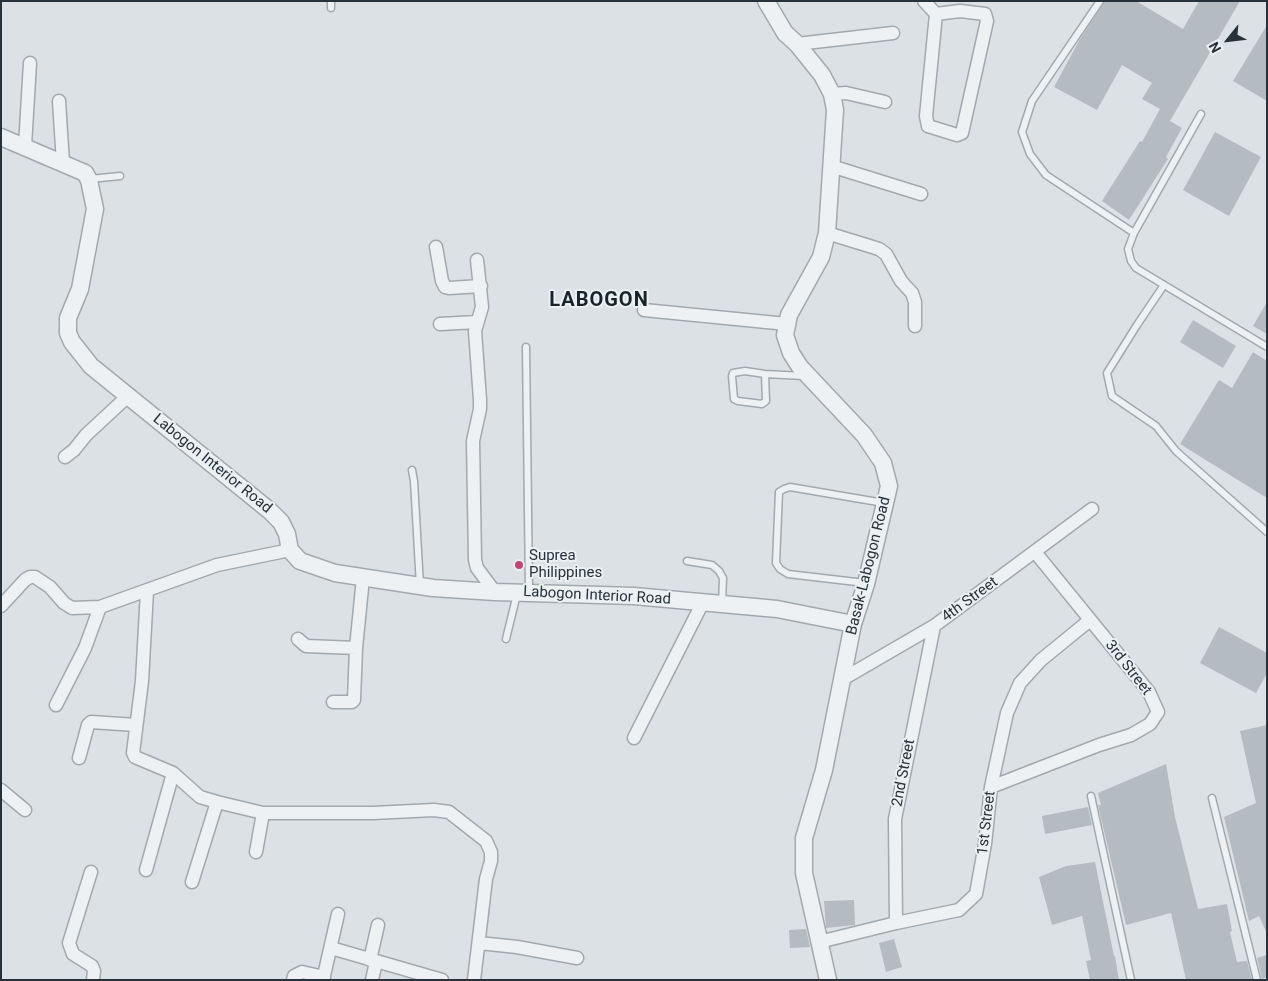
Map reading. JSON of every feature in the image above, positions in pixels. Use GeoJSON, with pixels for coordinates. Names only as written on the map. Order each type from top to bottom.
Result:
{"type":"FeatureCollection","features":[{"type":"Feature","properties":{"kind":"street","name":"Basak-Labogon Road"},"geometry":{"type":"LineString","coordinates":[[767,1],[785,33],[797,44],[822,75],[832,94],[835,110],[826,233],[821,257],[788,315],[785,335],[791,353],[808,376],[864,435],[882,463],[889,486],[866,584],[853,624],[824,770],[804,838],[804,873],[828,980]]}},
{"type":"Feature","properties":{"kind":"street"},"geometry":{"type":"LineString","coordinates":[[924,1],[936,14],[926,116],[928,126],[957,135],[962,133],[987,21],[985,14],[960,11],[936,14]]}},
{"type":"Feature","properties":{"kind":"street"},"geometry":{"type":"LineString","coordinates":[[797,44],[893,34]]}},
{"type":"Feature","properties":{"kind":"street"},"geometry":{"type":"LineString","coordinates":[[25,146],[30,63]]}},
{"type":"Feature","properties":{"kind":"street"},"geometry":{"type":"LineString","coordinates":[[832,94],[846,93],[885,102]]}},
{"type":"Feature","properties":{"kind":"street"},"geometry":{"type":"LineString","coordinates":[[59,101],[63,163]]}},
{"type":"Feature","properties":{"kind":"street"},"geometry":{"type":"LineString","coordinates":[[1,137],[85,173],[89,180]]}},
{"type":"Feature","properties":{"kind":"street"},"geometry":{"type":"LineString","coordinates":[[831,166],[921,194]]}},
{"type":"Feature","properties":{"kind":"street","name":"Labogon Interior Road"},"geometry":{"type":"LineString","coordinates":[[89,180],[95,209],[80,289],[68,318],[68,333],[72,342],[91,366],[270,511],[281,522],[287,534],[290,550],[300,561],[335,573],[420,586],[495,592],[634,596],[703,602],[777,610],[853,624]]}},
{"type":"Feature","properties":{"kind":"street"},"geometry":{"type":"LineString","coordinates":[[826,233],[880,249],[886,254],[901,281],[912,294],[915,302],[915,326]]}},
{"type":"Feature","properties":{"kind":"street"},"geometry":{"type":"LineString","coordinates":[[436,247],[442,281],[445,287],[480,286]]}},
{"type":"Feature","properties":{"kind":"street"},"geometry":{"type":"LineString","coordinates":[[477,260],[482,307],[475,331],[480,400],[480,409],[473,441],[475,560],[477,568],[495,592]]}},
{"type":"Feature","properties":{"kind":"street"},"geometry":{"type":"LineString","coordinates":[[644,310],[787,324]]}},
{"type":"Feature","properties":{"kind":"street"},"geometry":{"type":"LineString","coordinates":[[440,324],[477,322]]}},
{"type":"Feature","properties":{"kind":"street"},"geometry":{"type":"LineString","coordinates":[[65,457],[128,396]]}},
{"type":"Feature","properties":{"kind":"street","name":"4th Street"},"geometry":{"type":"LineString","coordinates":[[841,680],[934,626],[1092,509]]}},
{"type":"Feature","properties":{"kind":"street"},"geometry":{"type":"LineString","coordinates":[[1,606],[25,580],[34,577],[50,587],[64,603],[72,608],[100,607],[217,565],[290,550]]}},
{"type":"Feature","properties":{"kind":"street","name":"3rd Street"},"geometry":{"type":"LineString","coordinates":[[991,787],[1098,745],[1131,735],[1150,724],[1158,712],[1149,692],[1035,552]]}},
{"type":"Feature","properties":{"kind":"street"},"geometry":{"type":"LineString","coordinates":[[333,702],[352,702],[354,700],[356,648],[363,578]]}},
{"type":"Feature","properties":{"kind":"street"},"geometry":{"type":"LineString","coordinates":[[147,591],[142,681],[136,725],[135,757],[174,773],[200,797],[263,813],[373,813],[434,810],[449,812],[486,842],[491,852],[474,980]]}},
{"type":"Feature","properties":{"kind":"street"},"geometry":{"type":"LineString","coordinates":[[634,738],[703,602]]}},
{"type":"Feature","properties":{"kind":"street"},"geometry":{"type":"LineString","coordinates":[[56,705],[85,648],[100,607]]}},
{"type":"Feature","properties":{"kind":"street","name":"1st Street"},"geometry":{"type":"LineString","coordinates":[[819,942],[959,910],[976,894],[985,844],[991,787],[1006,714],[1020,683],[1040,660],[1090,620]]}},
{"type":"Feature","properties":{"kind":"street","name":"2nd Street"},"geometry":{"type":"LineString","coordinates":[[896,923],[895,819],[934,626]]}},
{"type":"Feature","properties":{"kind":"street"},"geometry":{"type":"LineString","coordinates":[[298,639],[306,646],[356,648]]}},
{"type":"Feature","properties":{"kind":"street"},"geometry":{"type":"LineString","coordinates":[[79,758],[88,726],[91,722],[136,725]]}},
{"type":"Feature","properties":{"kind":"street"},"geometry":{"type":"LineString","coordinates":[[146,870],[174,773]]}},
{"type":"Feature","properties":{"kind":"street"},"geometry":{"type":"LineString","coordinates":[[1,790],[25,810]]}},
{"type":"Feature","properties":{"kind":"street"},"geometry":{"type":"LineString","coordinates":[[192,882],[217,802]]}},
{"type":"Feature","properties":{"kind":"street"},"geometry":{"type":"LineString","coordinates":[[256,852],[263,813]]}},
{"type":"Feature","properties":{"kind":"street"},"geometry":{"type":"LineString","coordinates":[[91,872],[69,943],[73,954],[92,966],[94,971],[93,980]]}},
{"type":"Feature","properties":{"kind":"street"},"geometry":{"type":"LineString","coordinates":[[293,980],[294,976],[302,972],[324,978],[338,914]]}},
{"type":"Feature","properties":{"kind":"street"},"geometry":{"type":"LineString","coordinates":[[372,980],[378,925]]}},
{"type":"Feature","properties":{"kind":"street"},"geometry":{"type":"LineString","coordinates":[[478,943],[517,947],[577,958]]}},
{"type":"Feature","properties":{"kind":"street"},"geometry":{"type":"LineString","coordinates":[[331,948],[426,978],[442,980]]}},
{"type":"Feature","properties":{"kind":"lane"},"geometry":{"type":"LineString","coordinates":[[1100,1],[1032,101],[1022,132],[1030,154],[1046,175],[1134,233]]}},
{"type":"Feature","properties":{"kind":"lane"},"geometry":{"type":"LineString","coordinates":[[1201,114],[1134,233],[1128,249],[1131,261],[1136,268],[1267,347]]}},
{"type":"Feature","properties":{"kind":"lane"},"geometry":{"type":"LineString","coordinates":[[89,180],[120,176]]}},
{"type":"Feature","properties":{"kind":"lane"},"geometry":{"type":"LineString","coordinates":[[1164,285],[1107,372],[1112,396],[1156,426],[1182,457],[1267,532]]}},
{"type":"Feature","properties":{"kind":"lane"},"geometry":{"type":"LineString","coordinates":[[506,639],[523,592],[526,347]]}},
{"type":"Feature","properties":{"kind":"lane"},"geometry":{"type":"LineString","coordinates":[[765,374],[766,401],[762,404],[734,399],[733,372],[745,371],[808,376]]}},
{"type":"Feature","properties":{"kind":"lane"},"geometry":{"type":"LineString","coordinates":[[412,470],[420,586]]}},
{"type":"Feature","properties":{"kind":"lane"},"geometry":{"type":"LineString","coordinates":[[866,584],[788,574],[780,569],[776,562],[779,492],[784,488],[790,487],[886,504]]}},
{"type":"Feature","properties":{"kind":"lane"},"geometry":{"type":"LineString","coordinates":[[687,561],[712,565],[719,571],[723,578],[722,604]]}},
{"type":"Feature","properties":{"kind":"lane"},"geometry":{"type":"LineString","coordinates":[[1092,796],[1131,980]]}},
{"type":"Feature","properties":{"kind":"lane"},"geometry":{"type":"LineString","coordinates":[[1212,798],[1257,980]]}},
{"type":"Feature","properties":{"kind":"building"},"geometry":{"type":"Polygon","coordinates":[[[1105,1],[1136,1],[1183,29],[1199,1],[1240,1],[1170,121],[1182,128],[1166,157],[1168,159],[1129,220],[1102,201],[1140,141],[1142,142],[1160,109],[1142,99],[1152,83],[1122,65],[1097,110],[1054,87],[1080,39],[1105,1]]]}},
{"type":"Feature","properties":{"kind":"building"},"geometry":{"type":"Polygon","coordinates":[[[1267,25],[1267,101],[1233,81],[1267,25]]]}},
{"type":"Feature","properties":{"kind":"building"},"geometry":{"type":"Polygon","coordinates":[[[1215,132],[1261,157],[1229,216],[1183,190],[1215,132]]]}},
{"type":"Feature","properties":{"kind":"building"},"geometry":{"type":"Polygon","coordinates":[[[1267,302],[1267,334],[1253,326],[1267,302]]]}},
{"type":"Feature","properties":{"kind":"building"},"geometry":{"type":"Polygon","coordinates":[[[1193,320],[1236,346],[1223,368],[1180,342],[1193,320]]]}},
{"type":"Feature","properties":{"kind":"building"},"geometry":{"type":"Polygon","coordinates":[[[1253,352],[1267,361],[1267,498],[1180,444],[1219,380],[1232,388],[1253,352]]]}},
{"type":"Feature","properties":{"kind":"building"},"geometry":{"type":"Polygon","coordinates":[[[1219,627],[1267,653],[1267,673],[1256,693],[1200,663],[1219,627]]]}},
{"type":"Feature","properties":{"kind":"building"},"geometry":{"type":"Polygon","coordinates":[[[1267,725],[1267,934],[1259,916],[1249,921],[1224,817],[1256,803],[1240,731],[1267,725]]]}},
{"type":"Feature","properties":{"kind":"building"},"geometry":{"type":"Polygon","coordinates":[[[1166,764],[1175,817],[1198,909],[1227,904],[1232,931],[1230,932],[1237,962],[1247,961],[1252,980],[1186,980],[1171,913],[1126,925],[1098,805],[1101,805],[1098,793],[1166,764]]]}},
{"type":"Feature","properties":{"kind":"building"},"geometry":{"type":"Polygon","coordinates":[[[1088,807],[1092,825],[1045,834],[1042,816],[1088,807]]]}},
{"type":"Feature","properties":{"kind":"building"},"geometry":{"type":"Polygon","coordinates":[[[1095,862],[1119,980],[1090,980],[1086,961],[1091,960],[1082,916],[1052,925],[1039,877],[1066,866],[1095,862]]]}},
{"type":"Feature","properties":{"kind":"building"},"geometry":{"type":"Polygon","coordinates":[[[854,900],[855,925],[826,928],[824,901],[854,900]]]}},
{"type":"Feature","properties":{"kind":"building"},"geometry":{"type":"Polygon","coordinates":[[[806,929],[810,947],[790,948],[789,930],[806,929]]]}},
{"type":"Feature","properties":{"kind":"building"},"geometry":{"type":"Polygon","coordinates":[[[894,939],[902,967],[886,972],[879,943],[894,939]]]}},
{"type":"Feature","properties":{"kind":"building"},"geometry":{"type":"Polygon","coordinates":[[[1267,955],[1267,977],[1262,979],[1257,958],[1267,955]]]}},
{"type":"Feature","properties":{"kind":"place","name":"Suprea Philippines"},"geometry":{"type":"Point","coordinates":[519,565]}},
{"type":"Feature","properties":{"kind":"district","name":"LABOGON"},"geometry":{"type":"Point","coordinates":[599,301]}}]}
